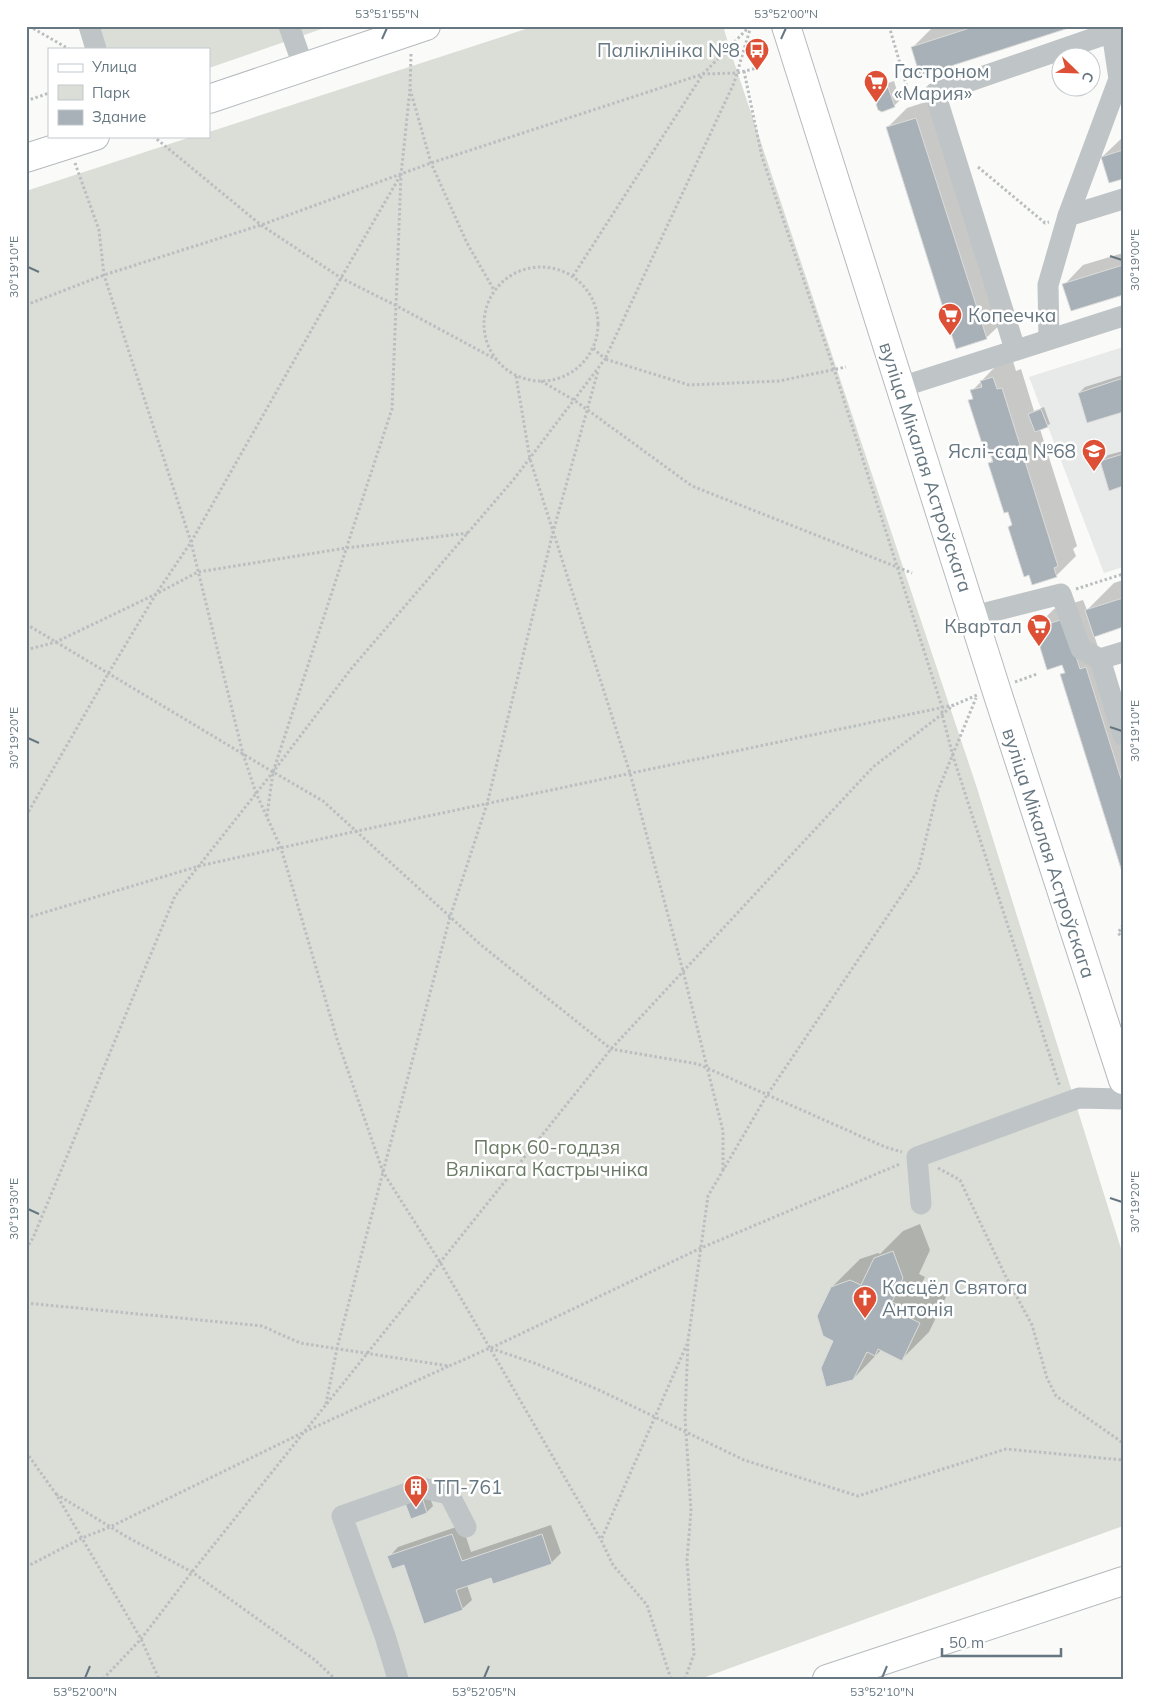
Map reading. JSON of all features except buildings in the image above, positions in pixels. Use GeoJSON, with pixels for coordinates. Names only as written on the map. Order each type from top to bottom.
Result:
{"type":"FeatureCollection","features":[{"type":"Feature","properties":{"kind":"main road","name":"вуліца Мікалая Астроўскага"},"geometry":{"type":"LineString","coordinates":[[786,26],[1123,1080]]}},
{"type":"Feature","properties":{"kind":"main road"},"geometry":{"type":"LineString","coordinates":[[210,99],[419,29]]}},
{"type":"Feature","properties":{"kind":"main road"},"geometry":{"type":"LineString","coordinates":[[26,158],[88,138]]}},
{"type":"Feature","properties":{"kind":"main road"},"geometry":{"type":"LineString","coordinates":[[827,1679],[1123,1581]]}},
{"type":"Feature","properties":{"kind":"lane"},"geometry":{"type":"LineString","coordinates":[[89,26],[96,48]]}},
{"type":"Feature","properties":{"kind":"lane"},"geometry":{"type":"LineString","coordinates":[[289,26],[304,68]]}},
{"type":"Feature","properties":{"kind":"lane"},"geometry":{"type":"LineString","coordinates":[[1015,349],[935,94],[1112,32],[1121,79],[1068,216],[1048,285],[1049,339]]}},
{"type":"Feature","properties":{"kind":"lane"},"geometry":{"type":"LineString","coordinates":[[1068,216],[1123,199]]}},
{"type":"Feature","properties":{"kind":"lane"},"geometry":{"type":"LineString","coordinates":[[901,387],[1123,316]]}},
{"type":"Feature","properties":{"kind":"lane"},"geometry":{"type":"LineString","coordinates":[[974,616],[1062,594],[1081,649],[1100,659],[1123,652]]}},
{"type":"Feature","properties":{"kind":"lane"},"geometry":{"type":"LineString","coordinates":[[1100,659],[1123,735]]}},
{"type":"Feature","properties":{"kind":"lane"},"geometry":{"type":"LineString","coordinates":[[921,1204],[917,1157],[1079,1098],[1123,1099]]}},
{"type":"Feature","properties":{"kind":"lane"},"geometry":{"type":"LineString","coordinates":[[398,1679],[385,1636],[342,1516],[422,1488],[449,1494],[466,1527]]}},
{"type":"Feature","properties":{"kind":"path"},"geometry":{"type":"LineString","coordinates":[[29,26],[67,48]]}},
{"type":"Feature","properties":{"kind":"path"},"geometry":{"type":"LineString","coordinates":[[26,1249],[175,896],[352,669],[530,459],[605,360],[734,83],[751,26]]}},
{"type":"Feature","properties":{"kind":"path"},"geometry":{"type":"LineString","coordinates":[[573,276],[703,74],[751,26]]}},
{"type":"Feature","properties":{"kind":"path"},"geometry":{"type":"LineString","coordinates":[[889,26],[908,94],[935,94]]}},
{"type":"Feature","properties":{"kind":"path"},"geometry":{"type":"LineString","coordinates":[[267,817],[272,772],[392,410],[401,175],[410,89],[419,29]]}},
{"type":"Feature","properties":{"kind":"path"},"geometry":{"type":"LineString","coordinates":[[26,305],[104,276],[261,225],[431,163],[703,74],[737,73],[761,67]]}},
{"type":"Feature","properties":{"kind":"path"},"geometry":{"type":"LineString","coordinates":[[744,71],[762,157],[834,369],[942,707],[942,714],[953,756],[1065,1102]]}},
{"type":"Feature","properties":{"kind":"path"},"geometry":{"type":"LineString","coordinates":[[410,89],[431,163],[467,243],[494,290]]}},
{"type":"Feature","properties":{"kind":"path"},"geometry":{"type":"LineString","coordinates":[[26,101],[48,93]]}},
{"type":"Feature","properties":{"kind":"path"},"geometry":{"type":"LineString","coordinates":[[154,138],[261,225],[340,278],[395,305],[497,360]]}},
{"type":"Feature","properties":{"kind":"path"},"geometry":{"type":"LineString","coordinates":[[69,144],[99,230],[104,276],[191,542],[243,754],[256,793],[281,848],[337,1039],[383,1172],[440,1262],[601,1540],[613,1565],[647,1605],[671,1679]]}},
{"type":"Feature","properties":{"kind":"path"},"geometry":{"type":"LineString","coordinates":[[951,145],[1044,223],[1068,216]]}},
{"type":"Feature","properties":{"kind":"path"},"geometry":{"type":"LineString","coordinates":[[26,816],[156,594],[191,542],[340,278],[401,175]]}},
{"type":"Feature","properties":{"kind":"path"},"geometry":{"type":"LineString","coordinates":[[537,266],[556,268],[573,276],[589,292],[594,302],[598,325],[593,348],[588,357],[572,372],[552,380],[528,380],[516,376],[506,369],[490,350],[483,326],[486,307],[494,290],[513,273],[525,268],[537,266]]}},
{"type":"Feature","properties":{"kind":"path"},"geometry":{"type":"LineString","coordinates":[[593,348],[605,360],[689,385],[779,381],[846,367]]}},
{"type":"Feature","properties":{"kind":"path"},"geometry":{"type":"LineString","coordinates":[[326,1405],[337,1348],[450,917],[486,804],[553,532],[599,368]]}},
{"type":"Feature","properties":{"kind":"path"},"geometry":{"type":"LineString","coordinates":[[516,376],[530,459],[630,773],[683,971],[723,1131],[723,1171]]}},
{"type":"Feature","properties":{"kind":"path"},"geometry":{"type":"LineString","coordinates":[[541,381],[574,400],[692,486],[912,572]]}},
{"type":"Feature","properties":{"kind":"path"},"geometry":{"type":"LineString","coordinates":[[26,650],[56,642],[198,572],[346,548],[468,533]]}},
{"type":"Feature","properties":{"kind":"path"},"geometry":{"type":"LineString","coordinates":[[1062,594],[1123,574]]}},
{"type":"Feature","properties":{"kind":"path"},"geometry":{"type":"LineString","coordinates":[[26,624],[323,801],[480,945],[611,1049],[698,1064],[885,1147],[917,1157],[960,1180],[1005,1275],[1032,1325],[1047,1378],[1056,1396],[1123,1443]]}},
{"type":"Feature","properties":{"kind":"path"},"geometry":{"type":"LineString","coordinates":[[1007,685],[1037,674]]}},
{"type":"Feature","properties":{"kind":"path"},"geometry":{"type":"LineString","coordinates":[[26,918],[199,866],[942,707],[978,695],[937,793],[918,871],[767,1095],[708,1196],[688,1341],[685,1417],[691,1512],[687,1560],[694,1654],[685,1679]]}},
{"type":"Feature","properties":{"kind":"path"},"geometry":{"type":"LineString","coordinates":[[103,1679],[141,1639],[192,1572],[611,1049],[873,767],[954,704]]}},
{"type":"Feature","properties":{"kind":"path"},"geometry":{"type":"LineString","coordinates":[[1123,925],[1118,933],[1123,938]]}},
{"type":"Feature","properties":{"kind":"path"},"geometry":{"type":"LineString","coordinates":[[26,1567],[82,1538],[110,1527],[304,1432],[490,1348],[701,1248],[917,1157]]}},
{"type":"Feature","properties":{"kind":"path"},"geometry":{"type":"LineString","coordinates":[[26,1303],[262,1326],[300,1343],[449,1366]]}},
{"type":"Feature","properties":{"kind":"path"},"geometry":{"type":"LineString","coordinates":[[601,1540],[688,1341]]}},
{"type":"Feature","properties":{"kind":"path"},"geometry":{"type":"LineString","coordinates":[[490,1348],[537,1364],[600,1390],[744,1460],[858,1496],[1006,1449],[1123,1460]]}},
{"type":"Feature","properties":{"kind":"path"},"geometry":{"type":"LineString","coordinates":[[26,1452],[56,1494],[82,1538],[141,1639],[159,1679]]}},
{"type":"Feature","properties":{"kind":"path"},"geometry":{"type":"LineString","coordinates":[[56,1494],[110,1527],[192,1572],[315,1660],[335,1679]]}},
{"type":"Feature","properties":{"kind":"shaded area","name":"Яслі-сад №68"},"geometry":{"type":"Polygon","coordinates":[[[1123,347],[1123,567],[1104,573],[1029,377],[1123,347]]]}},
{"type":"Feature","properties":{"kind":"green space"},"geometry":{"type":"Polygon","coordinates":[[[95,26],[330,26],[210,68],[210,48],[102,48],[95,26]]]}},
{"type":"Feature","properties":{"kind":"green space","name":"Парк 60-годдзя Вялікага Кастрычніка"},"geometry":{"type":"Polygon","coordinates":[[[535,26],[723,26],[977,788],[1123,1255],[1123,1526],[700,1679],[26,1679],[26,191],[188,138],[210,138],[210,132],[535,26]]]}},
{"type":"Feature","properties":{"kind":"place","name":"Паліклініка №8"},"geometry":{"type":"Point","coordinates":[757,71]}},
{"type":"Feature","properties":{"kind":"place","name":"Гастроном «Мария»"},"geometry":{"type":"Point","coordinates":[876,103]}},
{"type":"Feature","properties":{"kind":"place","name":"Копеечка"},"geometry":{"type":"Point","coordinates":[950,336]}},
{"type":"Feature","properties":{"kind":"place","name":"Яслі-сад №68"},"geometry":{"type":"Point","coordinates":[1094,472]}},
{"type":"Feature","properties":{"kind":"place","name":"Квартал"},"geometry":{"type":"Point","coordinates":[1039,647]}},
{"type":"Feature","properties":{"kind":"place","name":"Касцёл Святога Антонія"},"geometry":{"type":"Point","coordinates":[865,1319]}},
{"type":"Feature","properties":{"kind":"place","name":"ТП-761"},"geometry":{"type":"Point","coordinates":[416,1508]}}]}
